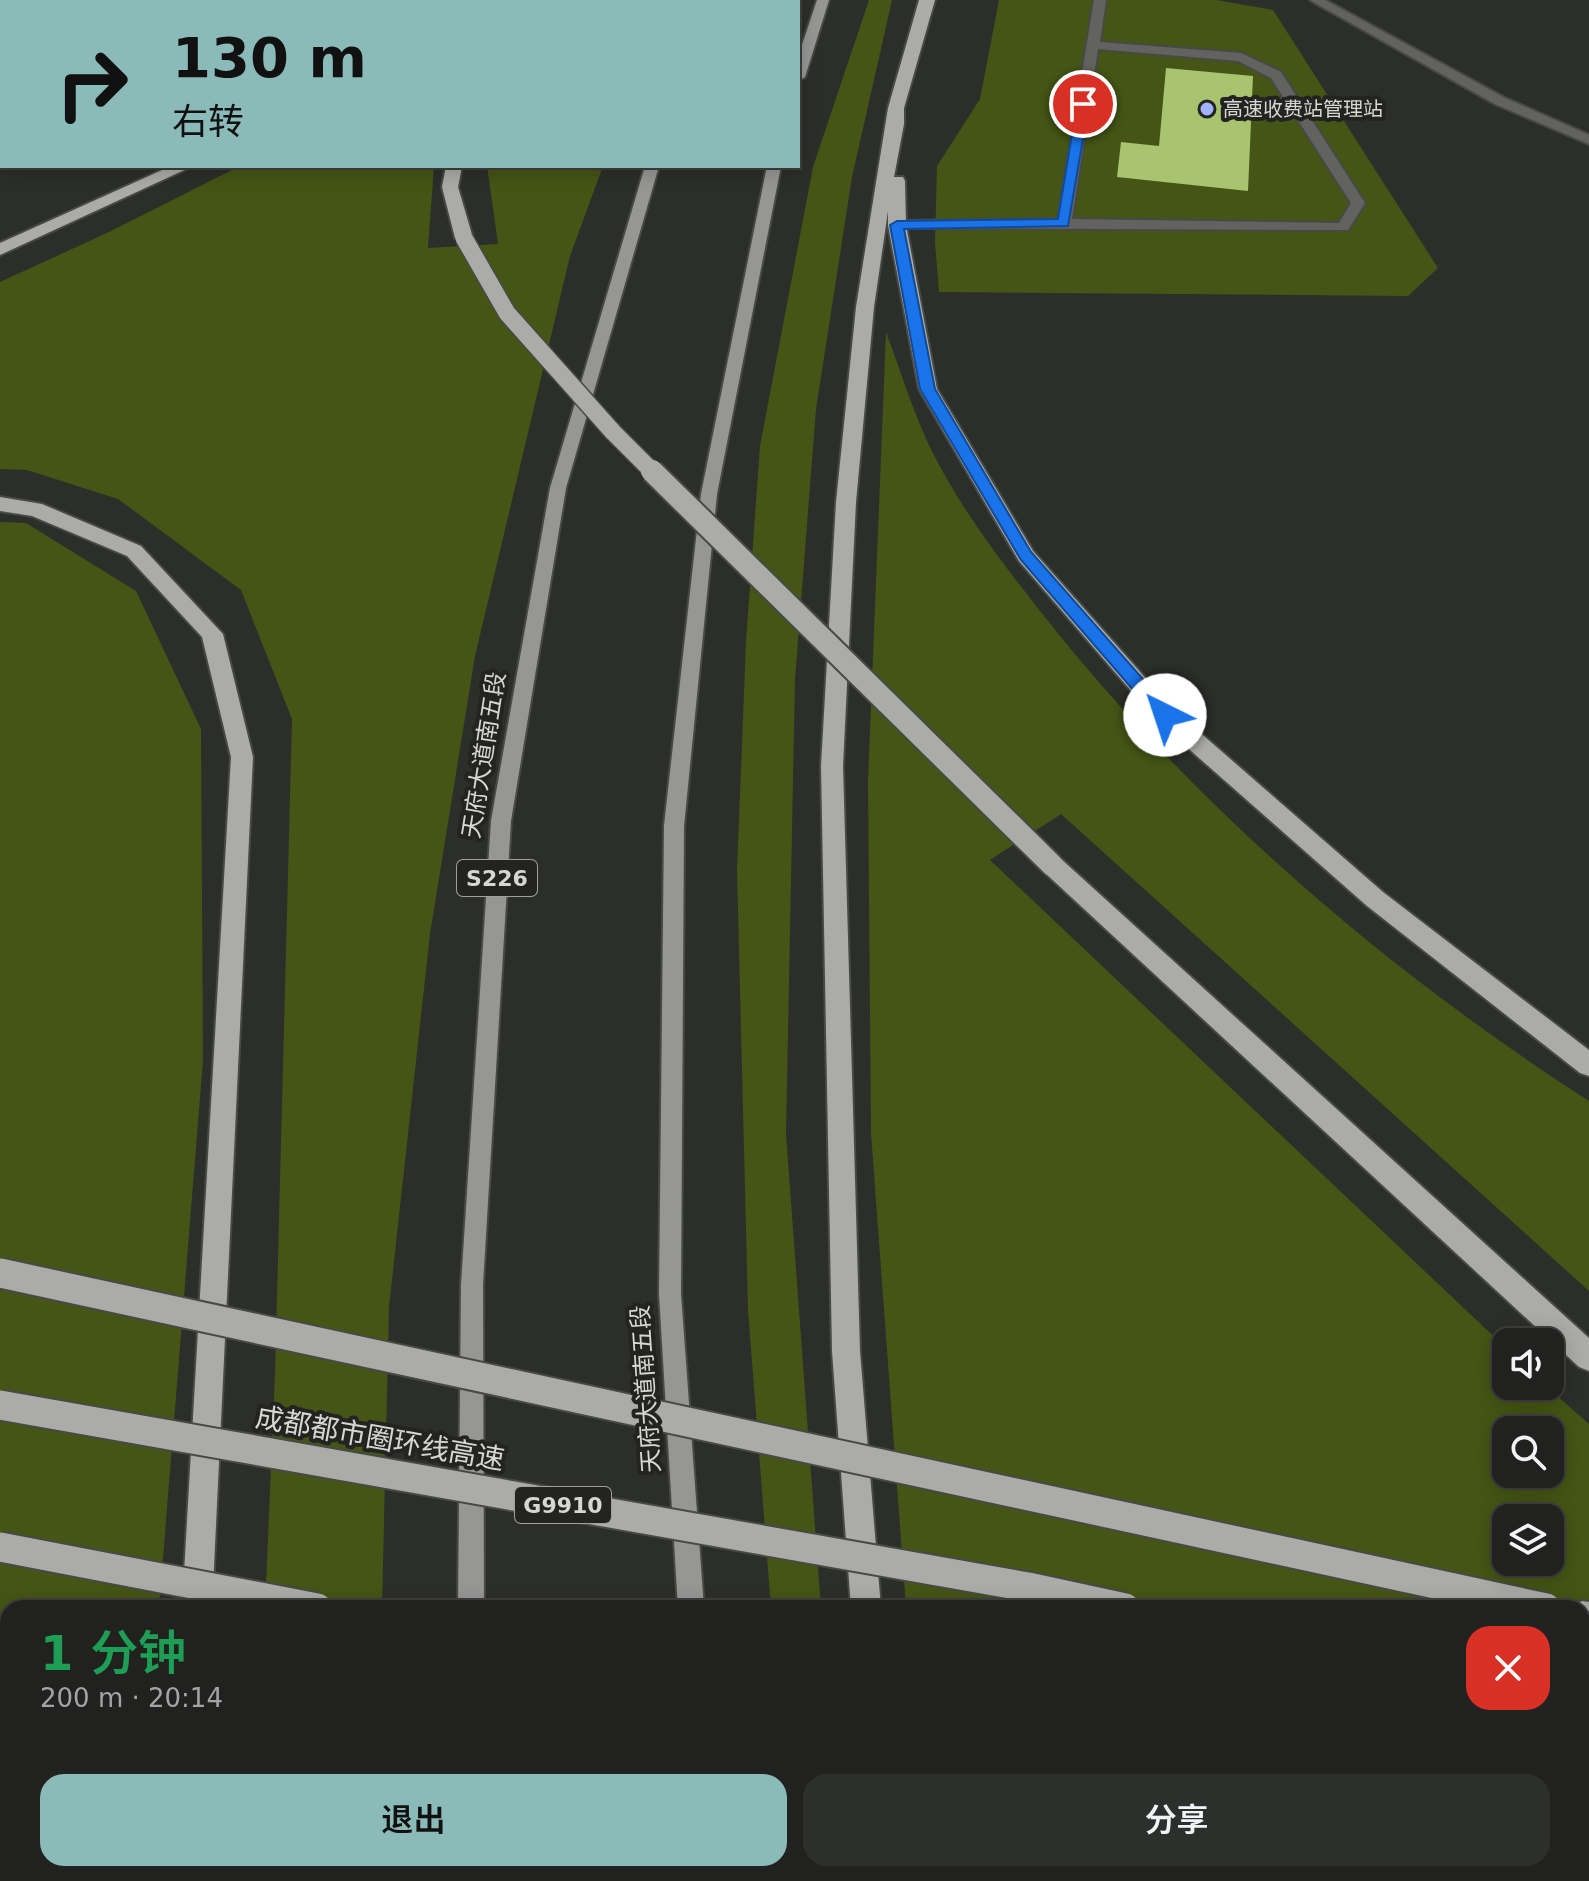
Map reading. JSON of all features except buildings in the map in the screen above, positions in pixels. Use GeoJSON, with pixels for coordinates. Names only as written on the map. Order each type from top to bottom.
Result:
{"type":"FeatureCollection","features":[{"type":"Feature","properties":{"kind":"highway"},"geometry":{"type":"LineString","coordinates":[[865,1600],[846,1351],[832,766],[846,502],[864,322],[896,108],[927,0]]}},
{"type":"Feature","properties":{"kind":"highway"},"geometry":{"type":"LineString","coordinates":[[896,108],[897,225],[928,389],[1026,556],[1165,715],[1375,899],[1589,1065]]}},
{"type":"Feature","properties":{"kind":"highway"},"geometry":{"type":"LineString","coordinates":[[0,250],[181,168]]}},
{"type":"Feature","properties":{"kind":"highway"},"geometry":{"type":"LineString","coordinates":[[454,168],[450,187],[464,238],[507,313],[613,432],[1052,865],[1589,1357]]}},
{"type":"Feature","properties":{"kind":"highway"},"geometry":{"type":"LineString","coordinates":[[0,504],[35,509],[134,551],[144,561],[212,634],[242,757],[197,1600]]}},
{"type":"Feature","properties":{"kind":"highway"},"geometry":{"type":"LineString","coordinates":[[0,1273],[1509,1600]]}},
{"type":"Feature","properties":{"kind":"highway","name":"成都都市圈环线高速"},"geometry":{"type":"LineString","coordinates":[[0,1405],[1088,1600]]}},
{"type":"Feature","properties":{"kind":"highway"},"geometry":{"type":"LineString","coordinates":[[0,1547],[275,1600]]}},
{"type":"Feature","properties":{"kind":"main road"},"geometry":{"type":"LineString","coordinates":[[800,71],[823,0]]}},
{"type":"Feature","properties":{"kind":"main road","name":"天府大道南五段"},"geometry":{"type":"LineString","coordinates":[[471,1600],[472,1285],[501,821],[558,488],[651,168]]}},
{"type":"Feature","properties":{"kind":"main road","name":"天府大道南五段"},"geometry":{"type":"LineString","coordinates":[[690,1600],[670,1294],[674,826],[709,494],[774,168]]}},
{"type":"Feature","properties":{"kind":"street"},"geometry":{"type":"LineString","coordinates":[[1064,223],[1100,0]]}},
{"type":"Feature","properties":{"kind":"street"},"geometry":{"type":"LineString","coordinates":[[1316,0],[1500,101],[1589,140]]}},
{"type":"Feature","properties":{"kind":"street"},"geometry":{"type":"LineString","coordinates":[[897,225],[1064,223],[1343,227],[1358,203],[1276,75],[1241,57],[1093,45]]}},
{"type":"Feature","properties":{"kind":"green space"},"geometry":{"type":"Polygon","coordinates":[[[869,0],[892,0],[852,177],[816,409],[795,679],[786,1134],[820,1600],[770,1600],[748,1310],[737,870],[746,642],[760,446],[813,167],[869,0]]]}},
{"type":"Feature","properties":{"kind":"green space"},"geometry":{"type":"Polygon","coordinates":[[[999,0],[1216,0],[1273,10],[1438,268],[1408,296],[939,292],[935,242],[937,166],[980,99],[999,0]]]}},
{"type":"Feature","properties":{"kind":"green space"},"geometry":{"type":"Polygon","coordinates":[[[236,168],[434,168],[428,248],[498,244],[487,168],[602,168],[570,256],[475,656],[430,934],[389,1307],[382,1600],[265,1600],[275,1374],[292,719],[241,590],[118,499],[27,470],[0,469],[0,282],[236,168]]]}},
{"type":"Feature","properties":{"kind":"green space"},"geometry":{"type":"Polygon","coordinates":[[[886,332],[923,431],[966,510],[1040,611],[1161,750],[1226,816],[1365,939],[1438,996],[1589,1101],[1589,1291],[1061,814],[990,860],[1492,1335],[1492,1400],[1562,1400],[1589,1424],[1589,1600],[905,1600],[871,1133],[868,781],[886,332]]]}},
{"type":"Feature","properties":{"kind":"green space"},"geometry":{"type":"Polygon","coordinates":[[[0,522],[26,523],[136,591],[201,729],[203,1060],[160,1600],[0,1600],[0,522]]]}},
{"type":"Feature","properties":{"kind":"place","name":"高速收费站管理站"},"geometry":{"type":"Point","coordinates":[1207,109]}},
{"type":"Feature","properties":{"kind":"route"},"geometry":{"type":"LineString","coordinates":[[1083,104],[1064,223],[897,225],[928,389],[1026,556],[1165,715]]}}]}
